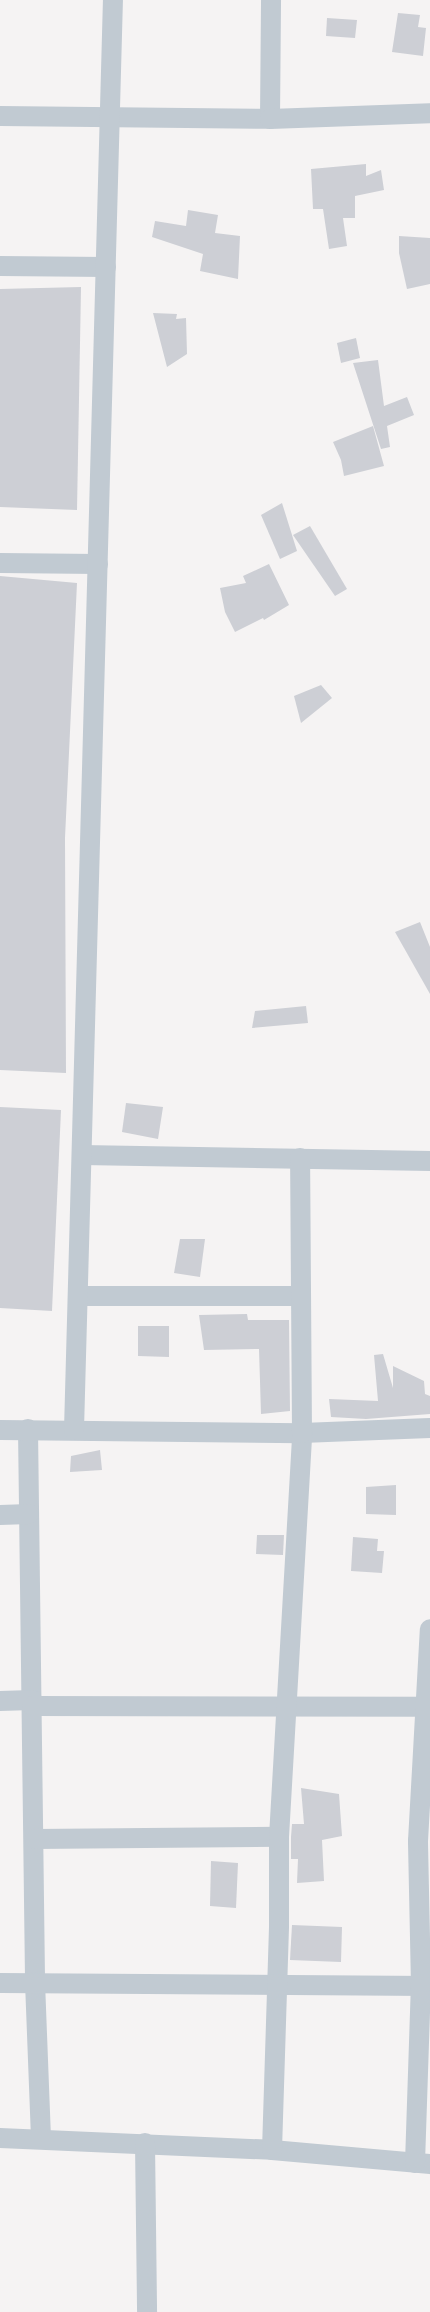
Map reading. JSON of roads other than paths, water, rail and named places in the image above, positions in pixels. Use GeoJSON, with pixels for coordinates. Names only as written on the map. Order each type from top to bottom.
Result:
{"type":"FeatureCollection","features":[{"type":"Feature","properties":{"kind":"street"},"geometry":{"type":"LineString","coordinates":[[74,1430],[112,0]]}},
{"type":"Feature","properties":{"kind":"street"},"geometry":{"type":"LineString","coordinates":[[270,119],[271,0]]}},
{"type":"Feature","properties":{"kind":"street"},"geometry":{"type":"LineString","coordinates":[[0,116],[270,119],[430,113]]}},
{"type":"Feature","properties":{"kind":"street"},"geometry":{"type":"LineString","coordinates":[[0,266],[106,267]]}},
{"type":"Feature","properties":{"kind":"street"},"geometry":{"type":"LineString","coordinates":[[0,563],[98,564]]}},
{"type":"Feature","properties":{"kind":"street"},"geometry":{"type":"LineString","coordinates":[[82,1155],[430,1161]]}},
{"type":"Feature","properties":{"kind":"street"},"geometry":{"type":"LineString","coordinates":[[272,2150],[279,1837],[302,1433],[300,1158]]}},
{"type":"Feature","properties":{"kind":"street"},"geometry":{"type":"LineString","coordinates":[[78,1296],[301,1296]]}},
{"type":"Feature","properties":{"kind":"street"},"geometry":{"type":"LineString","coordinates":[[0,1430],[302,1433],[430,1428]]}},
{"type":"Feature","properties":{"kind":"street"},"geometry":{"type":"LineString","coordinates":[[28,1429],[35,1838],[35,1982],[41,2138]]}},
{"type":"Feature","properties":{"kind":"street"},"geometry":{"type":"LineString","coordinates":[[0,1515],[29,1514]]}},
{"type":"Feature","properties":{"kind":"street"},"geometry":{"type":"LineString","coordinates":[[0,2138],[41,2138],[272,2150],[422,2164],[425,1986],[424,1841],[430,1628]]}},
{"type":"Feature","properties":{"kind":"street"},"geometry":{"type":"LineString","coordinates":[[0,1701],[285,1707],[427,1707]]}},
{"type":"Feature","properties":{"kind":"street"},"geometry":{"type":"LineString","coordinates":[[35,1838],[279,1837]]}},
{"type":"Feature","properties":{"kind":"street"},"geometry":{"type":"LineString","coordinates":[[0,1983],[425,1986]]}},
{"type":"Feature","properties":{"kind":"street"},"geometry":{"type":"LineString","coordinates":[[145,2143],[147,2312]]}}]}
